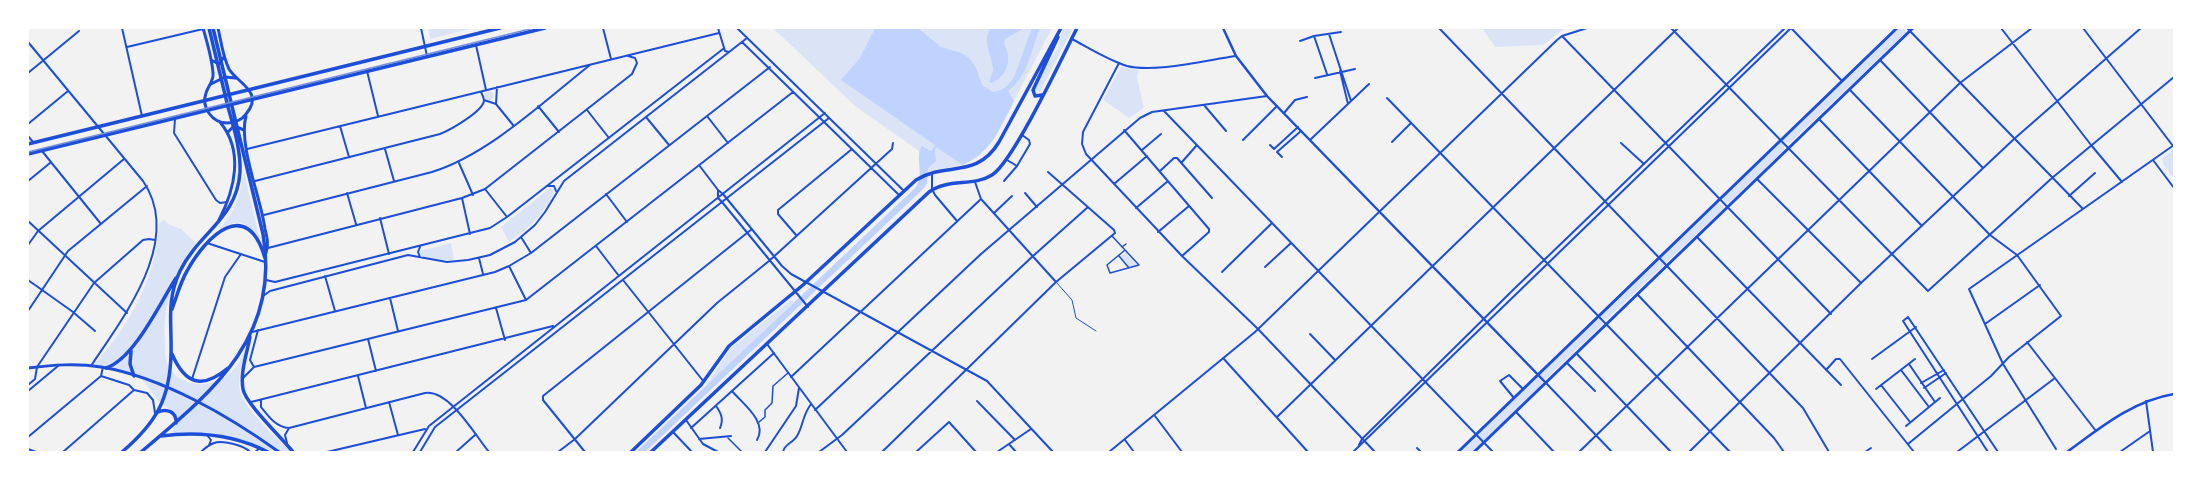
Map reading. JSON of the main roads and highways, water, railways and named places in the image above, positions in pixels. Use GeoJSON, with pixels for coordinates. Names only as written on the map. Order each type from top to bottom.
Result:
{"type":"FeatureCollection","features":[{"type":"Feature","properties":{"kind":"main road"},"geometry":{"type":"LineString","coordinates":[[203,28],[213,77],[205,100],[207,110],[228,132],[235,168],[234,182],[228,202],[217,223]]}},
{"type":"Feature","properties":{"kind":"main road"},"geometry":{"type":"LineString","coordinates":[[104,368],[119,362],[131,350],[179,274],[194,246],[227,213],[235,195],[239,182],[238,150],[209,28]]}},
{"type":"Feature","properties":{"kind":"main road"},"geometry":{"type":"LineString","coordinates":[[213,28],[256,202],[266,253],[266,280],[263,297],[252,332],[242,379],[243,390],[250,402],[294,452]]}},
{"type":"Feature","properties":{"kind":"main road"},"geometry":{"type":"LineString","coordinates":[[218,28],[229,70],[249,89],[252,100],[246,115],[244,130],[247,149],[264,215],[268,248],[266,253]]}},
{"type":"Feature","properties":{"kind":"main road"},"geometry":{"type":"LineString","coordinates":[[28,144],[500,28]]}},
{"type":"Feature","properties":{"kind":"main road"},"geometry":{"type":"LineString","coordinates":[[28,154],[545,28]]}},
{"type":"Feature","properties":{"kind":"main road"},"geometry":{"type":"LineString","coordinates":[[1042,95],[1035,96],[1033,90],[1053,51],[1061,28]]}},
{"type":"Feature","properties":{"kind":"main road"},"geometry":{"type":"LineString","coordinates":[[631,452],[704,382],[729,346],[808,284],[904,191],[928,174],[966,168],[982,162],[989,156],[999,142],[1061,28]]}},
{"type":"Feature","properties":{"kind":"main road"},"geometry":{"type":"LineString","coordinates":[[652,452],[807,305],[932,190],[945,185],[975,182],[994,174],[1006,160],[1021,134],[1077,28]]}},
{"type":"Feature","properties":{"kind":"main road"},"geometry":{"type":"LineString","coordinates":[[1458,452],[1897,28]]}},
{"type":"Feature","properties":{"kind":"main road"},"geometry":{"type":"LineString","coordinates":[[1474,452],[1850,90],[1910,29]]}},
{"type":"Feature","properties":{"kind":"main road"},"geometry":{"type":"LineString","coordinates":[[210,58],[213,63],[219,64],[224,60],[224,54]]}},
{"type":"Feature","properties":{"kind":"main road"},"geometry":{"type":"LineString","coordinates":[[209,86],[225,77],[237,78]]}},
{"type":"Feature","properties":{"kind":"main road"},"geometry":{"type":"LineString","coordinates":[[220,122],[234,122],[246,115]]}},
{"type":"Feature","properties":{"kind":"main road"},"geometry":{"type":"LineString","coordinates":[[228,132],[234,126],[244,130]]}},
{"type":"Feature","properties":{"kind":"main road"},"geometry":{"type":"LineString","coordinates":[[169,314],[186,273],[206,243],[226,227],[243,226],[248,228],[256,238],[266,263]]}},
{"type":"Feature","properties":{"kind":"main road"},"geometry":{"type":"LineString","coordinates":[[122,452],[147,428],[157,414],[167,392],[171,353],[169,314],[173,291],[179,274]]}},
{"type":"Feature","properties":{"kind":"main road"},"geometry":{"type":"LineString","coordinates":[[142,452],[219,383],[252,332]]}},
{"type":"Feature","properties":{"kind":"main road"},"geometry":{"type":"LineString","coordinates":[[131,350],[130,364],[134,376]]}},
{"type":"Feature","properties":{"kind":"main road"},"geometry":{"type":"LineString","coordinates":[[171,353],[182,373],[192,380],[210,380],[232,365]]}},
{"type":"Feature","properties":{"kind":"main road"},"geometry":{"type":"LineString","coordinates":[[28,368],[60,364],[92,366],[134,376],[186,396],[245,430],[279,452]]}},
{"type":"Feature","properties":{"kind":"main road"},"geometry":{"type":"LineString","coordinates":[[157,414],[165,410],[171,412],[176,418],[176,423]]}},
{"type":"Feature","properties":{"kind":"main road"},"geometry":{"type":"LineString","coordinates":[[160,436],[207,434],[237,440],[268,452]]}},
{"type":"Feature","properties":{"kind":"water"},"geometry":{"type":"Polygon","coordinates":[[[875,28],[918,28],[941,47],[961,53],[969,58],[976,68],[982,85],[993,92],[1003,89],[1012,80],[1032,28],[1040,28],[1024,71],[1015,85],[1008,91],[1014,101],[988,146],[981,153],[963,165],[936,147],[936,161],[928,168],[927,184],[922,190],[645,452],[636,452],[916,187],[919,182],[919,156],[922,146],[931,151],[935,145],[841,80],[860,58],[875,28]]]}},
{"type":"Feature","properties":{"kind":"water"},"geometry":{"type":"Polygon","coordinates":[[[991,28],[1025,28],[1005,39],[1004,44],[1008,56],[1006,70],[992,83],[989,82],[993,69],[987,43],[988,33],[991,28]]]}},
{"type":"Feature","properties":{"kind":"railway"},"geometry":{"type":"LineString","coordinates":[[28,152],[534,28]]}}]}
